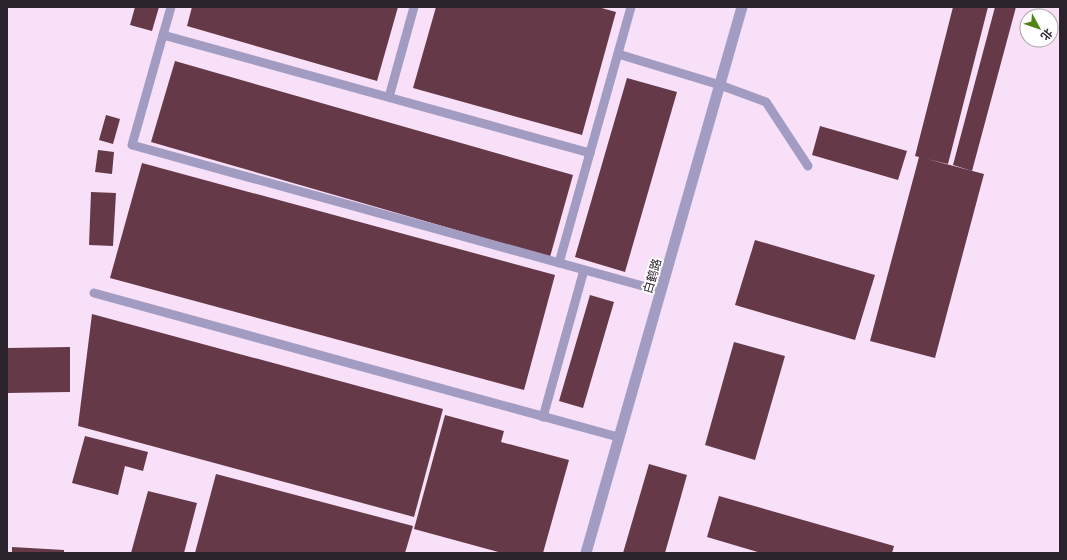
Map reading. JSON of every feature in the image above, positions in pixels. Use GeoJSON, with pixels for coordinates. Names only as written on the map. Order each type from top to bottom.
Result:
{"type":"FeatureCollection","features":[{"type":"Feature","properties":{"kind":"street","name":"白鹤路"},"geometry":{"type":"LineString","coordinates":[[586,553],[742,7]]}},
{"type":"Feature","properties":{"kind":"lane"},"geometry":{"type":"LineString","coordinates":[[171,7],[132,146],[661,291]]}},
{"type":"Feature","properties":{"kind":"lane"},"geometry":{"type":"LineString","coordinates":[[389,97],[414,7]]}},
{"type":"Feature","properties":{"kind":"lane"},"geometry":{"type":"LineString","coordinates":[[559,263],[631,7]]}},
{"type":"Feature","properties":{"kind":"lane"},"geometry":{"type":"LineString","coordinates":[[163,35],[590,153]]}},
{"type":"Feature","properties":{"kind":"lane"},"geometry":{"type":"LineString","coordinates":[[618,54],[720,85],[766,102],[808,166]]}},
{"type":"Feature","properties":{"kind":"lane"},"geometry":{"type":"LineString","coordinates":[[543,417],[584,270]]}},
{"type":"Feature","properties":{"kind":"lane"},"geometry":{"type":"LineString","coordinates":[[94,293],[618,437]]}},
{"type":"Feature","properties":{"kind":"building"},"geometry":{"type":"Polygon","coordinates":[[[135,7],[159,7],[152,31],[130,25],[135,7]]]}},
{"type":"Feature","properties":{"kind":"building"},"geometry":{"type":"Polygon","coordinates":[[[192,7],[398,7],[377,81],[187,26],[192,7]]]}},
{"type":"Feature","properties":{"kind":"building"},"geometry":{"type":"Polygon","coordinates":[[[436,7],[598,7],[616,12],[582,135],[413,88],[436,7]]]}},
{"type":"Feature","properties":{"kind":"building"},"geometry":{"type":"Polygon","coordinates":[[[953,7],[988,7],[948,164],[927,159],[984,174],[935,358],[870,341],[919,157],[915,156],[953,7]]]}},
{"type":"Feature","properties":{"kind":"building"},"geometry":{"type":"Polygon","coordinates":[[[995,7],[1016,7],[972,171],[953,165],[995,7]]]}},
{"type":"Feature","properties":{"kind":"building"},"geometry":{"type":"Polygon","coordinates":[[[175,61],[573,175],[550,257],[151,142],[175,61]]]}},
{"type":"Feature","properties":{"kind":"building"},"geometry":{"type":"Polygon","coordinates":[[[627,78],[677,92],[625,272],[575,257],[627,78]]]}},
{"type":"Feature","properties":{"kind":"building"},"geometry":{"type":"Polygon","coordinates":[[[106,115],[120,119],[113,144],[99,140],[106,115]]]}},
{"type":"Feature","properties":{"kind":"building"},"geometry":{"type":"Polygon","coordinates":[[[820,126],[907,151],[898,180],[812,155],[820,126]]]}},
{"type":"Feature","properties":{"kind":"building"},"geometry":{"type":"Polygon","coordinates":[[[98,150],[114,152],[112,174],[95,172],[98,150]]]}},
{"type":"Feature","properties":{"kind":"building"},"geometry":{"type":"Polygon","coordinates":[[[142,163],[555,275],[524,390],[110,278],[142,163]]]}},
{"type":"Feature","properties":{"kind":"building"},"geometry":{"type":"Polygon","coordinates":[[[91,192],[116,193],[113,246],[89,245],[91,192]]]}},
{"type":"Feature","properties":{"kind":"building"},"geometry":{"type":"Polygon","coordinates":[[[755,240],[875,275],[855,340],[735,305],[755,240]]]}},
{"type":"Feature","properties":{"kind":"building"},"geometry":{"type":"Polygon","coordinates":[[[590,295],[614,302],[583,408],[559,401],[590,295]]]}},
{"type":"Feature","properties":{"kind":"building"},"geometry":{"type":"Polygon","coordinates":[[[92,314],[443,409],[414,517],[78,426],[92,314]]]}},
{"type":"Feature","properties":{"kind":"building"},"geometry":{"type":"Polygon","coordinates":[[[734,342],[785,356],[755,460],[705,445],[734,342]]]}},
{"type":"Feature","properties":{"kind":"building"},"geometry":{"type":"Polygon","coordinates":[[[70,347],[70,392],[7,393],[7,348],[70,347]]]}},
{"type":"Feature","properties":{"kind":"building"},"geometry":{"type":"Polygon","coordinates":[[[445,415],[504,431],[501,442],[569,460],[543,553],[502,553],[414,529],[445,415]]]}},
{"type":"Feature","properties":{"kind":"building"},"geometry":{"type":"Polygon","coordinates":[[[85,436],[148,452],[143,471],[125,466],[118,495],[72,483],[85,436]]]}},
{"type":"Feature","properties":{"kind":"building"},"geometry":{"type":"Polygon","coordinates":[[[649,464],[687,475],[665,553],[623,553],[649,464]]]}},
{"type":"Feature","properties":{"kind":"building"},"geometry":{"type":"Polygon","coordinates":[[[216,474],[413,526],[405,553],[195,553],[216,474]]]}},
{"type":"Feature","properties":{"kind":"building"},"geometry":{"type":"Polygon","coordinates":[[[148,491],[197,503],[184,553],[131,553],[148,491]]]}},
{"type":"Feature","properties":{"kind":"building"},"geometry":{"type":"Polygon","coordinates":[[[719,496],[894,546],[892,553],[761,553],[707,537],[719,496]]]}},
{"type":"Feature","properties":{"kind":"building"},"geometry":{"type":"Polygon","coordinates":[[[12,547],[64,550],[64,553],[12,553],[12,547]]]}}]}
